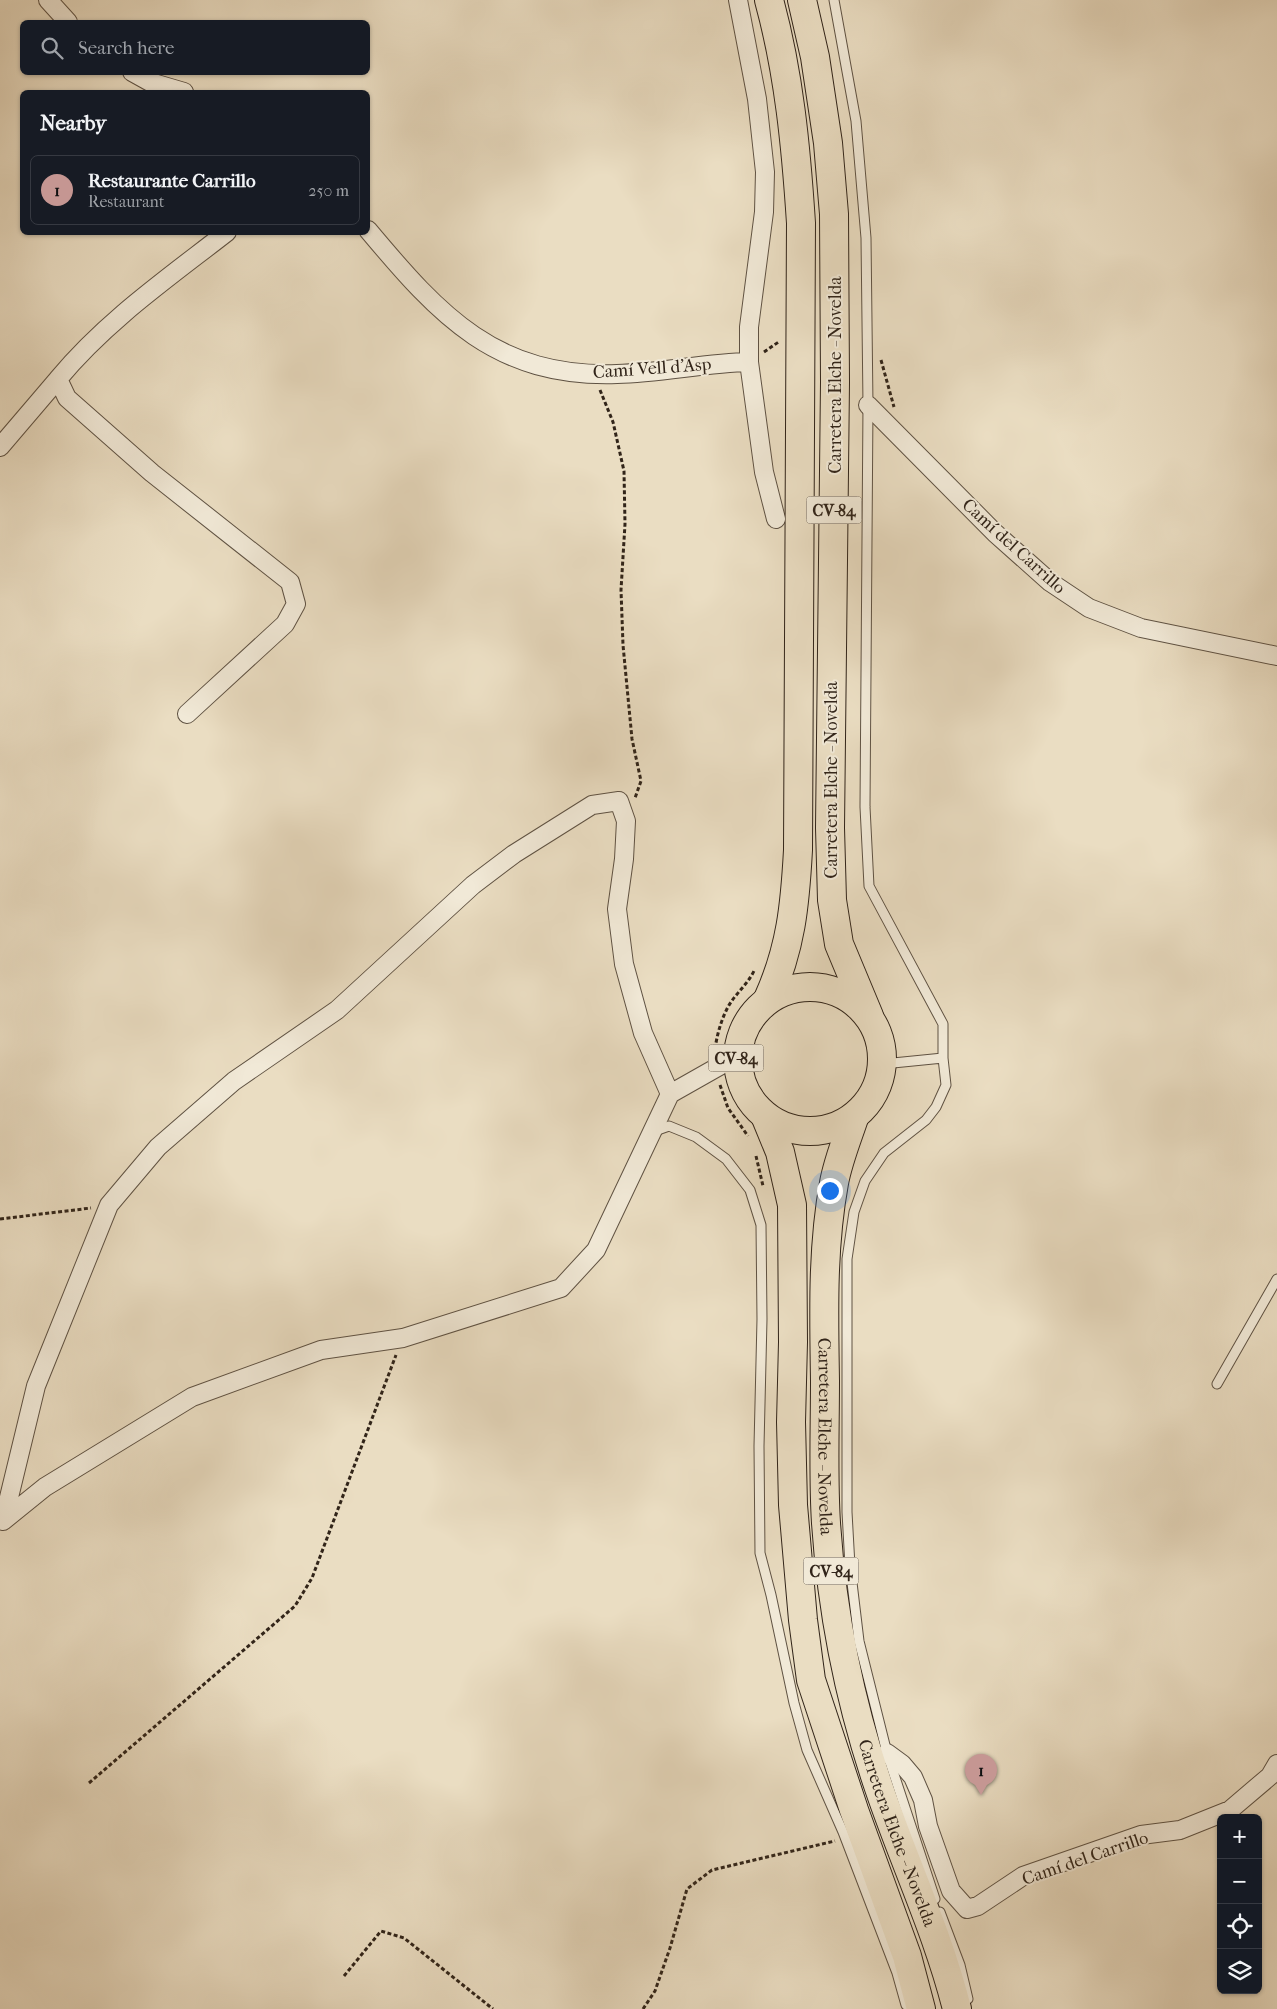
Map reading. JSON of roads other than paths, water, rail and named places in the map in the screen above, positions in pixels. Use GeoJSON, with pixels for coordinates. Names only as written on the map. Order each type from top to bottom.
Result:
{"type":"FeatureCollection","features":[{"type":"Feature","properties":{"kind":"main road","name":"Carretera Elche - Novelda"},"geometry":{"type":"LineString","coordinates":[[768,999],[783,962],[790,936],[795,901],[798,850],[801,223],[796,147],[788,86],[769,0]]}},
{"type":"Feature","properties":{"kind":"main road","name":"Carretera Elche - Novelda"},"geometry":{"type":"LineString","coordinates":[[802,0],[814,57],[828,144],[834,214],[835,382],[830,828],[832,900],[840,944],[869,1016]]}},
{"type":"Feature","properties":{"kind":"main road","name":"CV-84"},"geometry":{"type":"LineString","coordinates":[[795,987],[827,988],[858,1004],[869,1016],[880,1039],[883,1064],[880,1081],[872,1099],[854,1118],[828,1131],[792,1131],[766,1118],[745,1094],[736,1063],[736,1049],[745,1025],[768,999],[795,987]]}},
{"type":"Feature","properties":{"kind":"main road","name":"Carretera Elche - Novelda"},"geometry":{"type":"LineString","coordinates":[[766,1118],[780,1152],[792,1205],[793,1333],[791,1422],[793,1505],[803,1620],[811,1680],[854,1810],[907,1956],[921,2009]]}},
{"type":"Feature","properties":{"kind":"main road","name":"Carretera Elche - Novelda"},"geometry":{"type":"LineString","coordinates":[[854,1118],[834,1183],[825,1273],[826,1523],[832,1583],[842,1650],[864,1738],[879,1788],[952,1986],[957,2009]]}},
{"type":"Feature","properties":{"kind":"street"},"geometry":{"type":"LineString","coordinates":[[48,0],[66,20]]}},
{"type":"Feature","properties":{"kind":"street"},"geometry":{"type":"LineString","coordinates":[[738,0],[757,99],[765,172],[764,212],[749,327],[749,362],[764,472],[776,519]]}},
{"type":"Feature","properties":{"kind":"street"},"geometry":{"type":"LineString","coordinates":[[137,75],[150,82],[177,90]]}},
{"type":"Feature","properties":{"kind":"street","name":"Camí Vell d'Asp"},"geometry":{"type":"LineString","coordinates":[[370,232],[406,275],[453,321],[478,339],[511,358],[549,369],[593,374],[617,374],[718,362],[749,362]]}},
{"type":"Feature","properties":{"kind":"street"},"geometry":{"type":"LineString","coordinates":[[0,447],[79,354],[132,306],[223,235]]}},
{"type":"Feature","properties":{"kind":"street"},"geometry":{"type":"LineString","coordinates":[[58,379],[67,398],[152,473],[290,582],[296,604],[285,624],[187,714]]}},
{"type":"Feature","properties":{"kind":"street","name":"Camí del Carrillo"},"geometry":{"type":"LineString","coordinates":[[868,405],[995,533],[1050,582],[1089,608],[1141,628],[1277,656]]}},
{"type":"Feature","properties":{"kind":"street"},"geometry":{"type":"LineString","coordinates":[[2,1522],[36,1386],[110,1205],[158,1147],[234,1081],[337,1010],[474,885],[514,854],[592,805],[619,801],[626,821],[624,859],[617,909],[624,964],[643,1033],[670,1094]]}},
{"type":"Feature","properties":{"kind":"street"},"geometry":{"type":"LineString","coordinates":[[2,1522],[45,1487],[192,1397],[321,1350],[403,1338],[561,1288],[596,1250],[670,1094],[723,1064],[736,1063]]}},
{"type":"Feature","properties":{"kind":"street","name":"Camí del Carrillo"},"geometry":{"type":"LineString","coordinates":[[887,1754],[902,1764],[913,1777],[924,1800],[930,1835],[951,1891],[967,1909],[978,1906],[1023,1876],[1141,1835],[1180,1830],[1230,1810],[1270,1776],[1277,1764]]}},
{"type":"Feature","properties":{"kind":"lane"},"geometry":{"type":"LineString","coordinates":[[834,0],[856,121],[866,238],[868,405],[866,806],[869,886],[944,1024],[943,1058],[946,1085],[936,1107],[926,1120],[884,1153],[865,1181],[854,1212],[847,1259],[847,1512],[850,1566],[859,1640],[887,1754],[933,1892],[960,1965],[970,2009]]}},
{"type":"Feature","properties":{"kind":"lane"},"geometry":{"type":"LineString","coordinates":[[883,1064],[943,1058]]}},
{"type":"Feature","properties":{"kind":"lane"},"geometry":{"type":"LineString","coordinates":[[652,1132],[669,1126],[696,1137],[726,1159],[750,1190],[761,1225],[760,1553],[794,1703],[807,1750],[845,1839],[897,1973],[907,2009]]}},
{"type":"Feature","properties":{"kind":"lane"},"geometry":{"type":"LineString","coordinates":[[1217,1384],[1277,1279]]}},
{"type":"Feature","properties":{"kind":"place","name":"Restaurante Carrillo"},"geometry":{"type":"Point","coordinates":[981,1795]}}]}
